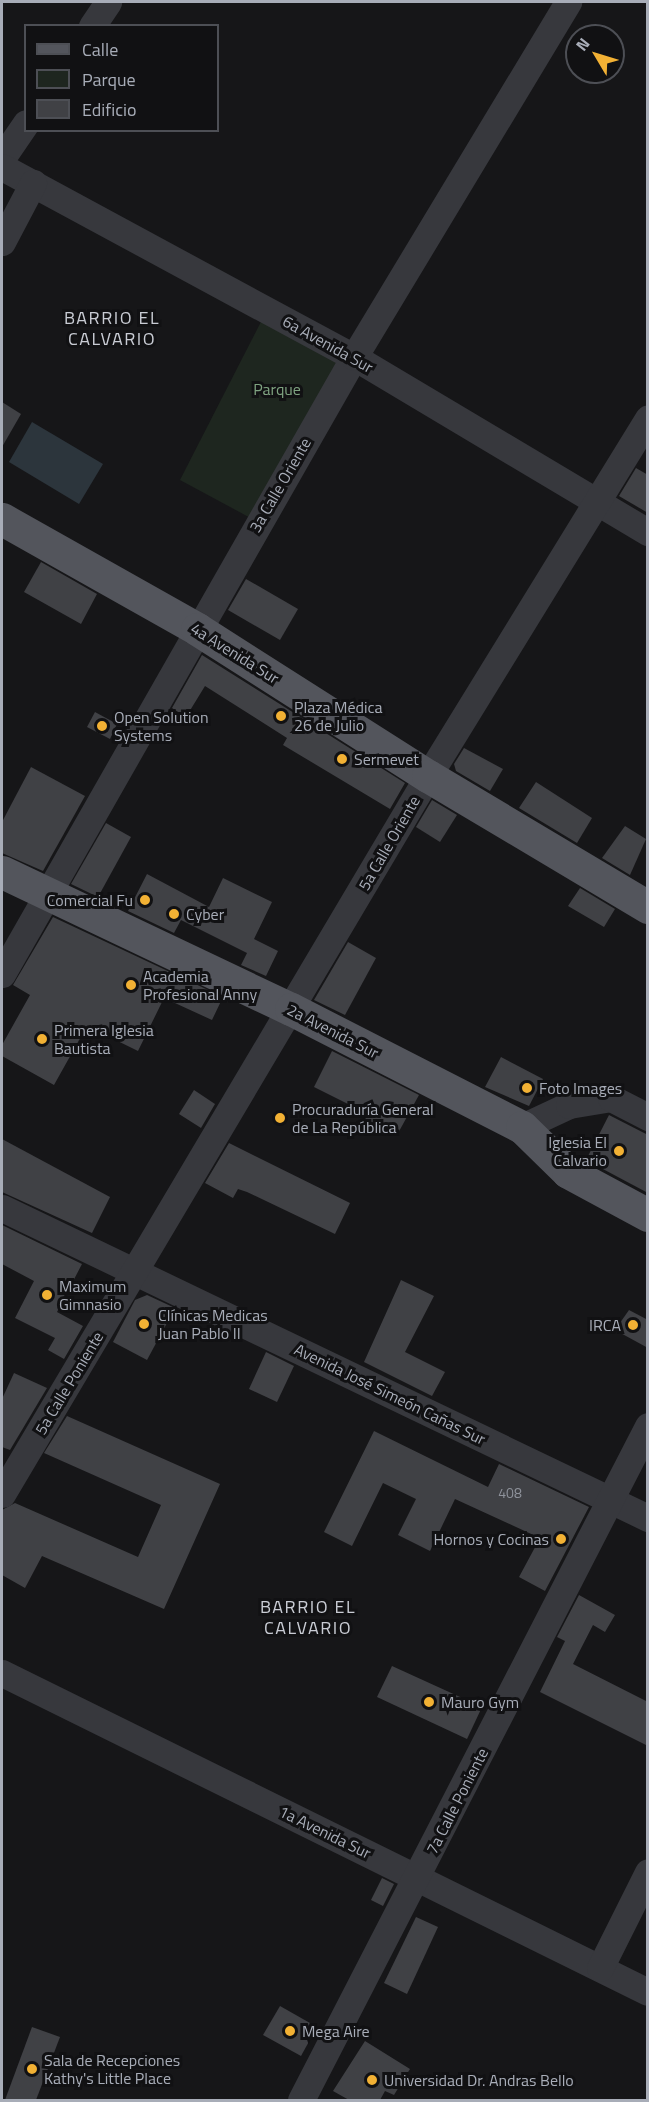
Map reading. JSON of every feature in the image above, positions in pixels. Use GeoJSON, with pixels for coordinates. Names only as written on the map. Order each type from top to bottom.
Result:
{"type":"FeatureCollection","features":[{"type":"Feature","properties":{"kind":"main road","name":"4a Avenida Sur"},"geometry":{"type":"LineString","coordinates":[[2,519],[197,629],[428,776],[648,907]]}},
{"type":"Feature","properties":{"kind":"main road","name":"2a Avenida Sur"},"geometry":{"type":"LineString","coordinates":[[2,872],[44,894],[291,1009],[522,1128],[568,1172],[648,1215]]}},
{"type":"Feature","properties":{"kind":"street"},"geometry":{"type":"LineString","coordinates":[[93,24],[108,2]]}},
{"type":"Feature","properties":{"kind":"street","name":"3a Calle Oriente"},"geometry":{"type":"LineString","coordinates":[[2,974],[44,894],[354,357],[568,2]]}},
{"type":"Feature","properties":{"kind":"street"},"geometry":{"type":"LineString","coordinates":[[2,158],[24,126]]}},
{"type":"Feature","properties":{"kind":"street","name":"6a Avenida Sur"},"geometry":{"type":"LineString","coordinates":[[2,167],[354,357],[648,532]]}},
{"type":"Feature","properties":{"kind":"street"},"geometry":{"type":"LineString","coordinates":[[2,242],[33,183]]}},
{"type":"Feature","properties":{"kind":"street","name":"5a Calle Oriente"},"geometry":{"type":"LineString","coordinates":[[136,1272],[428,776],[599,503],[648,418]]}},
{"type":"Feature","properties":{"kind":"street"},"geometry":{"type":"LineString","coordinates":[[522,1128],[569,1105],[611,1098],[648,1117]]}},
{"type":"Feature","properties":{"kind":"street","name":"Avenida José Simeón Cañas Sur"},"geometry":{"type":"LineString","coordinates":[[2,1208],[648,1518]]}},
{"type":"Feature","properties":{"kind":"street","name":"5a Calle Poniente"},"geometry":{"type":"LineString","coordinates":[[2,1494],[136,1272]]}},
{"type":"Feature","properties":{"kind":"street","name":"7a Calle Poniente"},"geometry":{"type":"LineString","coordinates":[[301,2100],[418,1878],[608,1499],[648,1426]]}},
{"type":"Feature","properties":{"kind":"street","name":"1a Avenida Sur"},"geometry":{"type":"LineString","coordinates":[[2,1673],[648,1992]]}},
{"type":"Feature","properties":{"kind":"street"},"geometry":{"type":"LineString","coordinates":[[600,1968],[648,1872]]}},
{"type":"Feature","properties":{"kind":"green space","name":"Parque"},"geometry":{"type":"Polygon","coordinates":[[[267,310],[346,353],[258,522],[180,480],[267,310]]]}},
{"type":"Feature","properties":{"kind":"shaded area"},"geometry":{"type":"Polygon","coordinates":[[[32,422],[103,464],[79,504],[9,462],[32,422]]]}},
{"type":"Feature","properties":{"kind":"building"},"geometry":{"type":"Polygon","coordinates":[[[2,402],[21,414],[2,447],[2,402]]]}},
{"type":"Feature","properties":{"kind":"building"},"geometry":{"type":"Polygon","coordinates":[[[636,468],[648,475],[648,513],[619,496],[636,468]]]}},
{"type":"Feature","properties":{"kind":"building"},"geometry":{"type":"Polygon","coordinates":[[[41,562],[97,594],[81,624],[24,592],[41,562]]]}},
{"type":"Feature","properties":{"kind":"building"},"geometry":{"type":"Polygon","coordinates":[[[246,579],[298,609],[280,640],[228,610],[246,579]]]}},
{"type":"Feature","properties":{"kind":"building"},"geometry":{"type":"Polygon","coordinates":[[[202,655],[405,783],[390,809],[283,745],[287,738],[205,686],[186,717],[172,708],[202,655]]]}},
{"type":"Feature","properties":{"kind":"building","name":"Open Solution Systems"},"geometry":{"type":"Polygon","coordinates":[[[95,712],[117,724],[110,739],[87,727],[95,712]]]}},
{"type":"Feature","properties":{"kind":"building"},"geometry":{"type":"Polygon","coordinates":[[[464,748],[503,769],[490,791],[456,771],[454,764],[464,748]]]}},
{"type":"Feature","properties":{"kind":"building"},"geometry":{"type":"Polygon","coordinates":[[[31,767],[85,796],[43,871],[2,853],[2,822],[31,767]]]}},
{"type":"Feature","properties":{"kind":"building"},"geometry":{"type":"Polygon","coordinates":[[[536,782],[592,818],[577,843],[519,808],[536,782]]]}},
{"type":"Feature","properties":{"kind":"building"},"geometry":{"type":"Polygon","coordinates":[[[432,800],[457,815],[440,842],[416,827],[432,800]]]}},
{"type":"Feature","properties":{"kind":"building"},"geometry":{"type":"Polygon","coordinates":[[[106,823],[131,837],[98,897],[71,884],[106,823]]]}},
{"type":"Feature","properties":{"kind":"building"},"geometry":{"type":"Polygon","coordinates":[[[625,826],[646,839],[630,875],[602,858],[625,826]]]}},
{"type":"Feature","properties":{"kind":"building"},"geometry":{"type":"Polygon","coordinates":[[[147,874],[209,907],[223,878],[272,902],[254,939],[278,951],[266,976],[241,965],[247,953],[181,920],[174,933],[128,911],[147,874]]]}},
{"type":"Feature","properties":{"kind":"building"},"geometry":{"type":"Polygon","coordinates":[[[580,888],[615,909],[604,927],[568,906],[580,888]]]}},
{"type":"Feature","properties":{"kind":"building"},"geometry":{"type":"Polygon","coordinates":[[[53,917],[223,997],[212,1020],[164,998],[138,1051],[87,1026],[54,1085],[2,1056],[2,1045],[30,995],[13,985],[53,917]]]}},
{"type":"Feature","properties":{"kind":"building"},"geometry":{"type":"Polygon","coordinates":[[[348,942],[376,958],[345,1015],[314,1000],[348,942]]]}},
{"type":"Feature","properties":{"kind":"building"},"geometry":{"type":"Polygon","coordinates":[[[332,1051],[419,1095],[397,1135],[358,1115],[360,1110],[314,1087],[332,1051]]]}},
{"type":"Feature","properties":{"kind":"building"},"geometry":{"type":"Polygon","coordinates":[[[501,1057],[543,1079],[529,1106],[485,1087],[501,1057]]]}},
{"type":"Feature","properties":{"kind":"building"},"geometry":{"type":"Polygon","coordinates":[[[194,1090],[215,1104],[201,1128],[179,1114],[194,1090]]]}},
{"type":"Feature","properties":{"kind":"building","name":"Iglesia El Calvario"},"geometry":{"type":"Polygon","coordinates":[[[609,1115],[648,1135],[648,1193],[586,1160],[609,1115]]]}},
{"type":"Feature","properties":{"kind":"building"},"geometry":{"type":"Polygon","coordinates":[[[2,1139],[110,1197],[92,1233],[2,1192],[2,1139]]]}},
{"type":"Feature","properties":{"kind":"building"},"geometry":{"type":"Polygon","coordinates":[[[229,1143],[350,1203],[335,1234],[247,1192],[238,1189],[233,1198],[205,1183],[229,1143]]]}},
{"type":"Feature","properties":{"kind":"building"},"geometry":{"type":"Polygon","coordinates":[[[2,1225],[82,1264],[57,1312],[83,1326],[64,1359],[48,1350],[55,1338],[15,1318],[34,1281],[2,1264],[2,1225]]]}},
{"type":"Feature","properties":{"kind":"building"},"geometry":{"type":"Polygon","coordinates":[[[401,1280],[434,1296],[405,1352],[445,1372],[432,1396],[364,1362],[401,1280]]]}},
{"type":"Feature","properties":{"kind":"building","name":"Clínicas Medicas Juan Pablo II"},"geometry":{"type":"Polygon","coordinates":[[[147,1295],[175,1308],[147,1360],[113,1342],[135,1300],[147,1295]]]}},
{"type":"Feature","properties":{"kind":"building","name":"IRCA"},"geometry":{"type":"Polygon","coordinates":[[[629,1310],[648,1320],[648,1348],[615,1330],[629,1310]]]}},
{"type":"Feature","properties":{"kind":"building"},"geometry":{"type":"Polygon","coordinates":[[[266,1352],[294,1366],[277,1402],[249,1389],[266,1352]]]}},
{"type":"Feature","properties":{"kind":"building"},"geometry":{"type":"Polygon","coordinates":[[[14,1373],[47,1388],[10,1450],[2,1447],[2,1399],[14,1373]]]}},
{"type":"Feature","properties":{"kind":"building"},"geometry":{"type":"Polygon","coordinates":[[[67,1416],[220,1484],[164,1609],[42,1556],[25,1588],[2,1575],[2,1510],[15,1503],[138,1557],[161,1505],[44,1453],[67,1416]]]}},
{"type":"Feature","properties":{"kind":"building"},"geometry":{"type":"Polygon","coordinates":[[[374,1431],[488,1487],[499,1464],[589,1507],[545,1591],[519,1577],[540,1538],[455,1499],[430,1551],[398,1535],[416,1499],[383,1483],[352,1546],[324,1532],[374,1431]]]}},
{"type":"Feature","properties":{"kind":"building"},"geometry":{"type":"Polygon","coordinates":[[[579,1595],[615,1615],[605,1632],[593,1625],[573,1664],[648,1702],[648,1746],[540,1692],[565,1641],[557,1637],[579,1595]]]}},
{"type":"Feature","properties":{"kind":"building","name":"Mauro Gym"},"geometry":{"type":"Polygon","coordinates":[[[392,1666],[482,1707],[467,1739],[377,1697],[392,1666]]]}},
{"type":"Feature","properties":{"kind":"building"},"geometry":{"type":"Polygon","coordinates":[[[382,1878],[394,1884],[383,1906],[371,1900],[382,1878]]]}},
{"type":"Feature","properties":{"kind":"building"},"geometry":{"type":"Polygon","coordinates":[[[416,1917],[438,1927],[407,1994],[384,1983],[416,1917]]]}},
{"type":"Feature","properties":{"kind":"building","name":"Mega Aire"},"geometry":{"type":"Polygon","coordinates":[[[280,2006],[317,2027],[301,2056],[263,2035],[280,2006]]]}},
{"type":"Feature","properties":{"kind":"building","name":"Sala de Recepciones Kathy's Little Place"},"geometry":{"type":"Polygon","coordinates":[[[32,2027],[60,2037],[36,2100],[5,2100],[32,2027]]]}},
{"type":"Feature","properties":{"kind":"building","name":"Universidad Dr. Andras Bello"},"geometry":{"type":"Polygon","coordinates":[[[365,2041],[410,2069],[394,2095],[385,2091],[380,2100],[349,2100],[333,2091],[365,2041]]]}},
{"type":"Feature","properties":{"kind":"place","name":"Plaza Médica 26 de Julio"},"geometry":{"type":"Point","coordinates":[281,716]}},
{"type":"Feature","properties":{"kind":"place","name":"Open Solution Systems"},"geometry":{"type":"Point","coordinates":[102,726]}},
{"type":"Feature","properties":{"kind":"place","name":"Sermevet"},"geometry":{"type":"Point","coordinates":[342,759]}},
{"type":"Feature","properties":{"kind":"place","name":"Comercial Fu"},"geometry":{"type":"Point","coordinates":[145,900]}},
{"type":"Feature","properties":{"kind":"place","name":"Cyber"},"geometry":{"type":"Point","coordinates":[174,914]}},
{"type":"Feature","properties":{"kind":"place","name":"Academia Profesional Anny"},"geometry":{"type":"Point","coordinates":[131,985]}},
{"type":"Feature","properties":{"kind":"place","name":"Primera Iglesia Bautista"},"geometry":{"type":"Point","coordinates":[42,1039]}},
{"type":"Feature","properties":{"kind":"place","name":"Foto Images"},"geometry":{"type":"Point","coordinates":[527,1088]}},
{"type":"Feature","properties":{"kind":"place","name":"Procuraduría General de La República"},"geometry":{"type":"Point","coordinates":[280,1118]}},
{"type":"Feature","properties":{"kind":"place","name":"Iglesia El Calvario"},"geometry":{"type":"Point","coordinates":[619,1151]}},
{"type":"Feature","properties":{"kind":"place","name":"Maximum Gimnasio"},"geometry":{"type":"Point","coordinates":[47,1295]}},
{"type":"Feature","properties":{"kind":"place","name":"Clínicas Medicas Juan Pablo II"},"geometry":{"type":"Point","coordinates":[144,1324]}},
{"type":"Feature","properties":{"kind":"place","name":"IRCA"},"geometry":{"type":"Point","coordinates":[633,1325]}},
{"type":"Feature","properties":{"kind":"place","name":"Hornos y Cocinas"},"geometry":{"type":"Point","coordinates":[561,1539]}},
{"type":"Feature","properties":{"kind":"place","name":"Mauro Gym"},"geometry":{"type":"Point","coordinates":[429,1702]}},
{"type":"Feature","properties":{"kind":"place","name":"Mega Aire"},"geometry":{"type":"Point","coordinates":[290,2031]}},
{"type":"Feature","properties":{"kind":"place","name":"Sala de Recepciones Kathy's Little Place"},"geometry":{"type":"Point","coordinates":[32,2069]}},
{"type":"Feature","properties":{"kind":"place","name":"Universidad Dr. Andras Bello"},"geometry":{"type":"Point","coordinates":[372,2080]}},
{"type":"Feature","properties":{"kind":"district","name":"BARRIO EL CALVARIO"},"geometry":{"type":"Point","coordinates":[112,329]}},
{"type":"Feature","properties":{"kind":"district","name":"BARRIO EL CALVARIO"},"geometry":{"type":"Point","coordinates":[308,1618]}}]}
